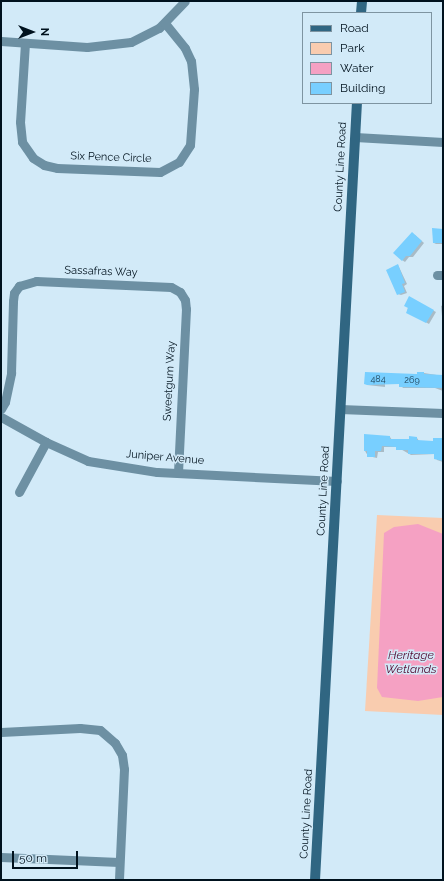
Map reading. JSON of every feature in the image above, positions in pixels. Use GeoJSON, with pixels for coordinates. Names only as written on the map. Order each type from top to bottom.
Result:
{"type":"FeatureCollection","features":[{"type":"Feature","properties":{"kind":"main road"},"geometry":{"type":"LineString","coordinates":[[361,12],[362,1]]}},
{"type":"Feature","properties":{"kind":"main road","name":"County Line Road"},"geometry":{"type":"LineString","coordinates":[[315,880],[357,104]]}},
{"type":"Feature","properties":{"kind":"street"},"geometry":{"type":"LineString","coordinates":[[1,41],[87,47],[131,42],[165,23],[185,1]]}},
{"type":"Feature","properties":{"kind":"street","name":"Six Pence Circle"},"geometry":{"type":"LineString","coordinates":[[25,43],[20,122],[22,142],[33,158],[44,165],[57,168],[160,172],[179,162],[190,145],[194,89],[191,61],[185,48],[165,23]]}},
{"type":"Feature","properties":{"kind":"street"},"geometry":{"type":"LineString","coordinates":[[355,137],[443,142]]}},
{"type":"Feature","properties":{"kind":"street","name":"Sassafras Way"},"geometry":{"type":"LineString","coordinates":[[1,409],[5,402],[11,373],[13,302],[20,286],[36,281],[161,286],[180,292]]}},
{"type":"Feature","properties":{"kind":"street","name":"Sweetgum Way"},"geometry":{"type":"LineString","coordinates":[[178,472],[186,309],[185,300],[180,292]]}},
{"type":"Feature","properties":{"kind":"street"},"geometry":{"type":"LineString","coordinates":[[340,409],[443,413]]}},
{"type":"Feature","properties":{"kind":"street","name":"Juniper Avenue"},"geometry":{"type":"LineString","coordinates":[[1,416],[46,442],[88,461],[157,472],[337,482]]}},
{"type":"Feature","properties":{"kind":"street"},"geometry":{"type":"LineString","coordinates":[[19,492],[46,442]]}},
{"type":"Feature","properties":{"kind":"street"},"geometry":{"type":"LineString","coordinates":[[1,732],[80,728],[100,730],[115,743],[122,756],[124,769],[119,880]]}},
{"type":"Feature","properties":{"kind":"street"},"geometry":{"type":"LineString","coordinates":[[1,857],[120,862]]}},
{"type":"Feature","properties":{"kind":"green space","name":"Heritage Wetlands"},"geometry":{"type":"Polygon","coordinates":[[[377,515],[443,518],[443,715],[365,711],[377,515]]]}},
{"type":"Feature","properties":{"kind":"water","name":"Heritage Wetlands"},"geometry":{"type":"Polygon","coordinates":[[[418,524],[443,534],[443,697],[418,701],[382,697],[377,688],[384,533],[394,527],[418,524]]]}},
{"type":"Feature","properties":{"kind":"building"},"geometry":{"type":"Polygon","coordinates":[[[432,228],[443,229],[443,243],[433,243],[432,228]]]}},
{"type":"Feature","properties":{"kind":"building"},"geometry":{"type":"Polygon","coordinates":[[[412,232],[422,241],[410,256],[406,256],[402,261],[393,253],[412,232]]]}},
{"type":"Feature","properties":{"kind":"building"},"geometry":{"type":"Polygon","coordinates":[[[398,264],[405,283],[402,284],[405,292],[397,295],[386,270],[398,264]]]}},
{"type":"Feature","properties":{"kind":"building"},"geometry":{"type":"Polygon","coordinates":[[[409,296],[434,310],[426,323],[406,313],[408,308],[404,306],[409,296]]]}},
{"type":"Feature","properties":{"kind":"building"},"geometry":{"type":"Polygon","coordinates":[[[365,372],[417,374],[417,372],[424,372],[424,374],[443,375],[443,388],[399,387],[399,384],[367,385],[364,384],[365,372]]]}},
{"type":"Feature","properties":{"kind":"building"},"geometry":{"type":"Polygon","coordinates":[[[364,434],[390,436],[390,439],[409,439],[409,436],[417,437],[417,440],[433,441],[433,438],[443,438],[443,461],[434,459],[434,454],[408,454],[408,450],[396,450],[396,447],[382,446],[381,451],[375,451],[375,457],[367,457],[367,451],[364,451],[364,434]]]}}]}
